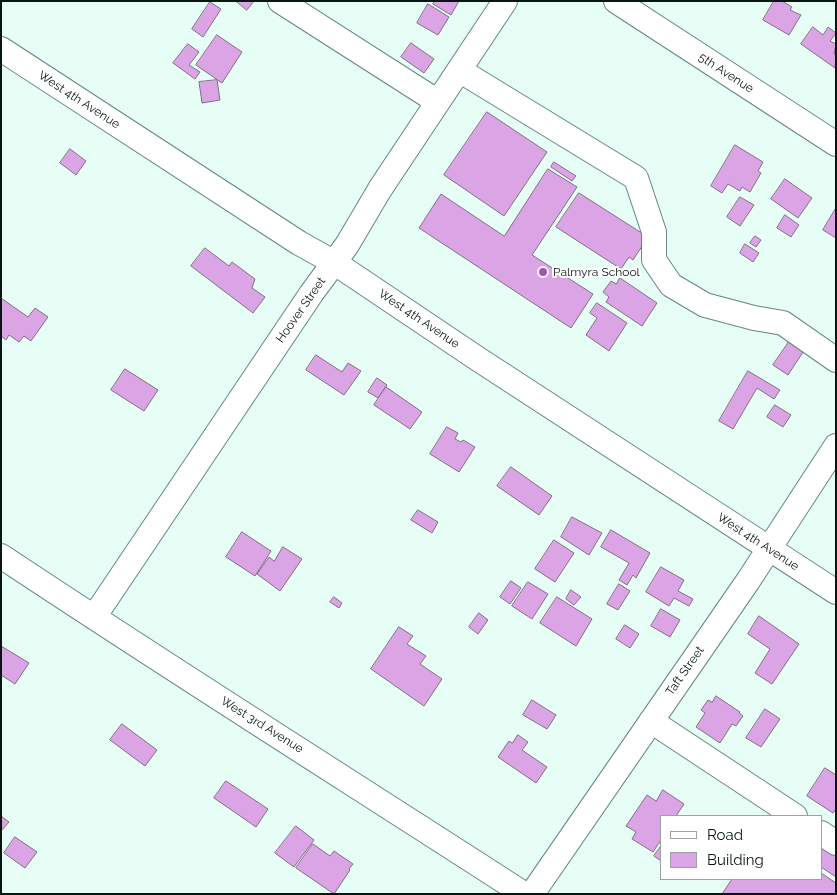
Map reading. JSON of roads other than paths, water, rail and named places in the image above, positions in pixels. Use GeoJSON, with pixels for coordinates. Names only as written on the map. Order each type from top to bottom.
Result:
{"type":"FeatureCollection","features":[{"type":"Feature","properties":{"kind":"street"},"geometry":{"type":"LineString","coordinates":[[280,1],[438,102]]}},
{"type":"Feature","properties":{"kind":"street","name":"Hoover Street"},"geometry":{"type":"LineString","coordinates":[[94,617],[311,294],[335,263],[380,189],[505,1]]}},
{"type":"Feature","properties":{"kind":"street","name":"5th Avenue"},"geometry":{"type":"LineString","coordinates":[[616,1],[836,144]]}},
{"type":"Feature","properties":{"kind":"street","name":"West 4th Avenue"},"geometry":{"type":"LineString","coordinates":[[1,49],[299,243],[335,263],[767,549],[836,592]]}},
{"type":"Feature","properties":{"kind":"street"},"geometry":{"type":"LineString","coordinates":[[460,70],[636,178],[654,232],[654,260],[671,285],[705,305],[754,318],[783,323],[836,360]]}},
{"type":"Feature","properties":{"kind":"street","name":"Taft Street"},"geometry":{"type":"LineString","coordinates":[[532,894],[748,580],[836,446]]}},
{"type":"Feature","properties":{"kind":"street","name":"West 3rd Avenue"},"geometry":{"type":"LineString","coordinates":[[1,556],[524,894]]}},
{"type":"Feature","properties":{"kind":"street"},"geometry":{"type":"LineString","coordinates":[[651,720],[794,815]]}},
{"type":"Feature","properties":{"kind":"street"},"geometry":{"type":"LineString","coordinates":[[822,834],[836,843]]}},
{"type":"Feature","properties":{"kind":"place","name":"Palmyra School"},"geometry":{"type":"Point","coordinates":[543,272]}}]}
